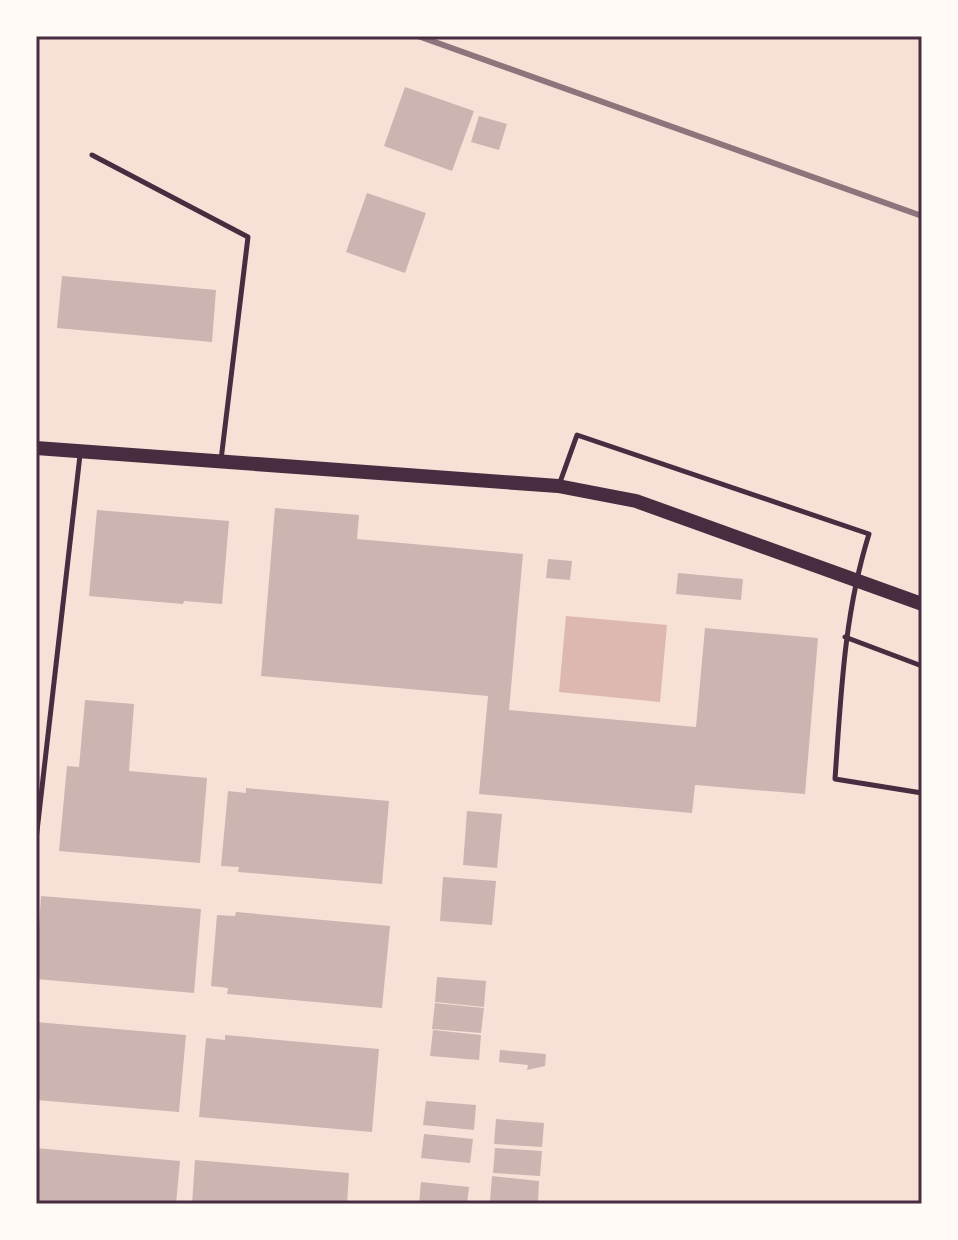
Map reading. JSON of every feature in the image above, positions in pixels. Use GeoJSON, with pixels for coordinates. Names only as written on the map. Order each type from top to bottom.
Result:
{"type":"FeatureCollection","features":[{"type":"Feature","properties":{"kind":"street"},"geometry":{"type":"LineString","coordinates":[[36,448],[558,486],[636,501],[922,604]]}},
{"type":"Feature","properties":{"kind":"lane"},"geometry":{"type":"LineString","coordinates":[[92,155],[248,237],[221,461]]}},
{"type":"Feature","properties":{"kind":"lane"},"geometry":{"type":"LineString","coordinates":[[558,486],[577,435],[869,534],[855,580],[845,637],[835,779],[922,793]]}},
{"type":"Feature","properties":{"kind":"lane"},"geometry":{"type":"LineString","coordinates":[[36,840],[80,451]]}},
{"type":"Feature","properties":{"kind":"lane"},"geometry":{"type":"LineString","coordinates":[[845,637],[922,666]]}},
{"type":"Feature","properties":{"kind":"shaded area"},"geometry":{"type":"Polygon","coordinates":[[[566,616],[667,625],[660,702],[559,692],[566,616]]]}},
{"type":"Feature","properties":{"kind":"building"},"geometry":{"type":"Polygon","coordinates":[[[405,87],[474,111],[452,171],[384,146],[405,87]]]}},
{"type":"Feature","properties":{"kind":"building"},"geometry":{"type":"Polygon","coordinates":[[[479,116],[507,124],[499,150],[471,142],[479,116]]]}},
{"type":"Feature","properties":{"kind":"building"},"geometry":{"type":"Polygon","coordinates":[[[367,193],[426,213],[405,273],[346,252],[367,193]]]}},
{"type":"Feature","properties":{"kind":"building"},"geometry":{"type":"Polygon","coordinates":[[[62,276],[216,290],[212,342],[57,328],[62,276]]]}},
{"type":"Feature","properties":{"kind":"building"},"geometry":{"type":"Polygon","coordinates":[[[275,508],[359,515],[357,539],[523,554],[509,710],[696,727],[705,628],[818,638],[805,794],[695,785],[692,813],[479,794],[488,696],[261,676],[275,508]]]}},
{"type":"Feature","properties":{"kind":"building"},"geometry":{"type":"Polygon","coordinates":[[[97,510],[229,521],[222,604],[89,596],[97,510]]]}},
{"type":"Feature","properties":{"kind":"building"},"geometry":{"type":"Polygon","coordinates":[[[548,559],[572,561],[570,580],[546,578],[548,559]]]}},
{"type":"Feature","properties":{"kind":"building"},"geometry":{"type":"Polygon","coordinates":[[[678,573],[743,579],[741,600],[676,594],[678,573]]]}},
{"type":"Feature","properties":{"kind":"building"},"geometry":{"type":"Polygon","coordinates":[[[85,700],[134,704],[129,771],[207,778],[200,863],[59,851],[67,766],[79,767],[85,700]]]}},
{"type":"Feature","properties":{"kind":"building"},"geometry":{"type":"Polygon","coordinates":[[[246,788],[389,801],[382,884],[238,872],[239,867],[221,866],[228,791],[246,793],[246,788]]]}},
{"type":"Feature","properties":{"kind":"building"},"geometry":{"type":"Polygon","coordinates":[[[467,811],[502,814],[497,868],[463,865],[467,811]]]}},
{"type":"Feature","properties":{"kind":"building"},"geometry":{"type":"Polygon","coordinates":[[[443,877],[496,881],[492,925],[440,921],[443,877]]]}},
{"type":"Feature","properties":{"kind":"building"},"geometry":{"type":"Polygon","coordinates":[[[41,896],[201,909],[194,993],[36,979],[41,896]]]}},
{"type":"Feature","properties":{"kind":"building"},"geometry":{"type":"Polygon","coordinates":[[[236,912],[390,926],[382,1008],[227,994],[228,988],[211,986],[217,915],[235,916],[236,912]]]}},
{"type":"Feature","properties":{"kind":"building"},"geometry":{"type":"Polygon","coordinates":[[[437,977],[486,981],[484,1007],[435,1002],[437,977]]]}},
{"type":"Feature","properties":{"kind":"building"},"geometry":{"type":"Polygon","coordinates":[[[435,1003],[484,1008],[481,1033],[432,1029],[435,1003]]]}},
{"type":"Feature","properties":{"kind":"building"},"geometry":{"type":"Polygon","coordinates":[[[36,1022],[186,1035],[179,1112],[36,1100],[36,1022]]]}},
{"type":"Feature","properties":{"kind":"building"},"geometry":{"type":"Polygon","coordinates":[[[433,1030],[481,1035],[479,1060],[430,1056],[433,1030]]]}},
{"type":"Feature","properties":{"kind":"building"},"geometry":{"type":"Polygon","coordinates":[[[225,1035],[379,1049],[372,1132],[199,1117],[206,1038],[225,1040],[225,1035]]]}},
{"type":"Feature","properties":{"kind":"building"},"geometry":{"type":"Polygon","coordinates":[[[500,1050],[546,1054],[545,1066],[527,1070],[528,1065],[499,1062],[500,1050]]]}},
{"type":"Feature","properties":{"kind":"building"},"geometry":{"type":"Polygon","coordinates":[[[426,1101],[476,1105],[474,1130],[423,1125],[426,1101]]]}},
{"type":"Feature","properties":{"kind":"building"},"geometry":{"type":"Polygon","coordinates":[[[496,1119],[544,1123],[542,1147],[494,1144],[496,1119]]]}},
{"type":"Feature","properties":{"kind":"building"},"geometry":{"type":"Polygon","coordinates":[[[424,1134],[473,1139],[470,1163],[421,1158],[424,1134]]]}},
{"type":"Feature","properties":{"kind":"building"},"geometry":{"type":"Polygon","coordinates":[[[36,1148],[180,1161],[176,1204],[36,1204],[36,1148]]]}},
{"type":"Feature","properties":{"kind":"building"},"geometry":{"type":"Polygon","coordinates":[[[495,1148],[542,1151],[540,1176],[493,1173],[495,1148]]]}},
{"type":"Feature","properties":{"kind":"building"},"geometry":{"type":"Polygon","coordinates":[[[195,1160],[349,1173],[347,1204],[192,1204],[195,1160]]]}},
{"type":"Feature","properties":{"kind":"building"},"geometry":{"type":"Polygon","coordinates":[[[492,1176],[539,1181],[538,1204],[490,1201],[492,1176]]]}},
{"type":"Feature","properties":{"kind":"building"},"geometry":{"type":"Polygon","coordinates":[[[421,1182],[469,1187],[467,1204],[419,1204],[421,1182]]]}},
{"type":"Feature","properties":{"kind":"railway"},"geometry":{"type":"LineString","coordinates":[[418,36],[922,216]]}}]}
